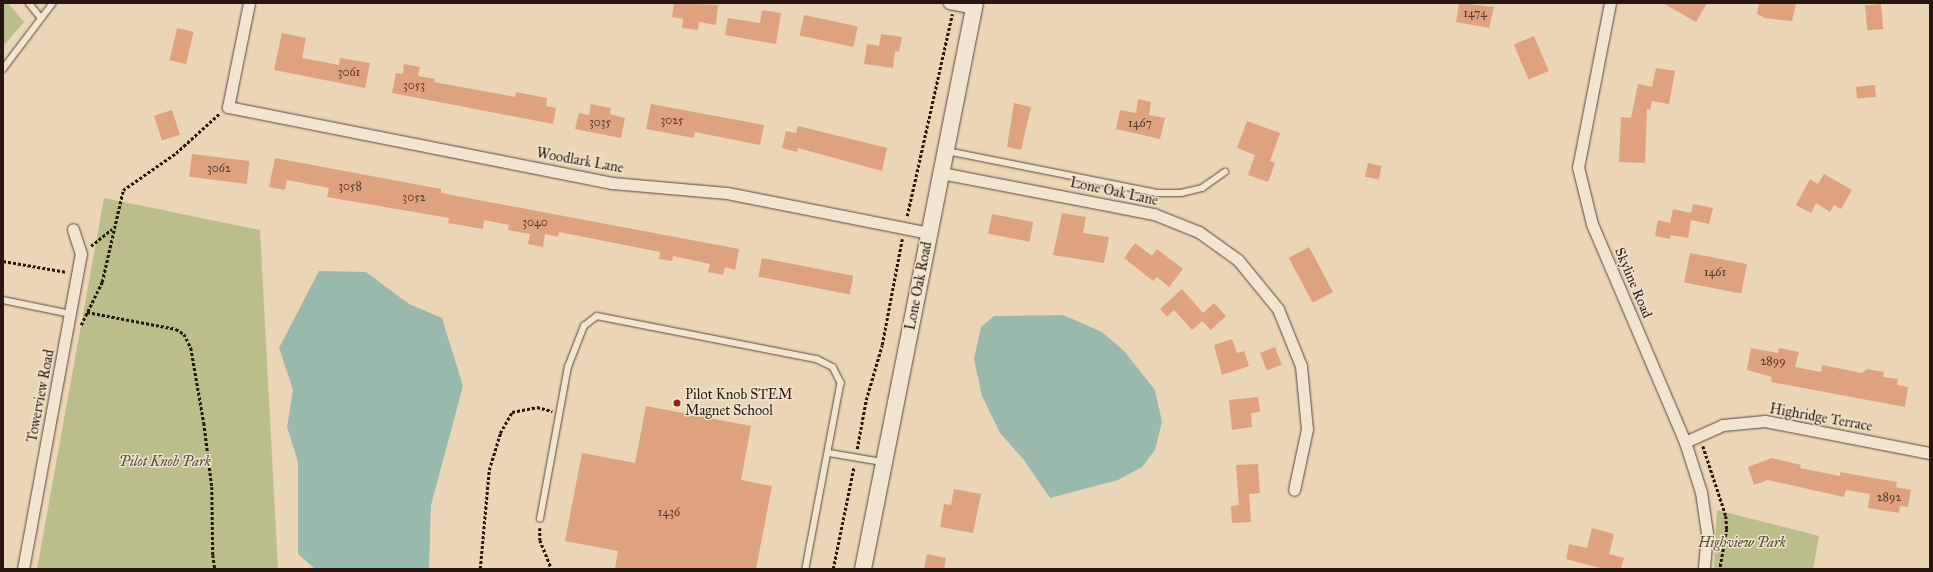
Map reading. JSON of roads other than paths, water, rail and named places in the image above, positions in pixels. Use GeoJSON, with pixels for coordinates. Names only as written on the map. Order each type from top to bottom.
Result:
{"type":"FeatureCollection","features":[{"type":"Feature","properties":{"kind":"main road","name":"Lone Oak Road"},"geometry":{"type":"LineString","coordinates":[[863,569],[974,6]]}},
{"type":"Feature","properties":{"kind":"street","name":"Woodlark Lane"},"geometry":{"type":"LineString","coordinates":[[249,3],[228,108],[612,183],[727,193],[929,232]]}},
{"type":"Feature","properties":{"kind":"street","name":"Skyline Road"},"geometry":{"type":"LineString","coordinates":[[1610,3],[1578,167],[1592,224],[1685,442],[1701,492],[1707,533],[1704,569]]}},
{"type":"Feature","properties":{"kind":"street"},"geometry":{"type":"LineString","coordinates":[[952,4],[974,6]]}},
{"type":"Feature","properties":{"kind":"street","name":"Lone Oak Lane"},"geometry":{"type":"LineString","coordinates":[[941,173],[1154,214],[1199,232],[1238,260],[1278,309],[1301,366],[1307,429],[1294,490]]}},
{"type":"Feature","properties":{"kind":"street","name":"Towerview Road"},"geometry":{"type":"LineString","coordinates":[[23,569],[72,314],[81,254],[73,229]]}},
{"type":"Feature","properties":{"kind":"street","name":"Highridge Terrace"},"geometry":{"type":"LineString","coordinates":[[1685,442],[1724,425],[1765,421],[1930,453]]}},
{"type":"Feature","properties":{"kind":"lane"},"geometry":{"type":"LineString","coordinates":[[29,3],[41,18]]}},
{"type":"Feature","properties":{"kind":"lane"},"geometry":{"type":"LineString","coordinates":[[3,69],[53,3]]}},
{"type":"Feature","properties":{"kind":"lane"},"geometry":{"type":"LineString","coordinates":[[945,151],[1157,193],[1181,193],[1202,188],[1225,172]]}},
{"type":"Feature","properties":{"kind":"lane"},"geometry":{"type":"LineString","coordinates":[[3,300],[72,314]]}},
{"type":"Feature","properties":{"kind":"lane"},"geometry":{"type":"LineString","coordinates":[[540,519],[568,367],[584,326],[597,316],[817,359],[833,367],[841,384],[806,569]]}},
{"type":"Feature","properties":{"kind":"lane"},"geometry":{"type":"LineString","coordinates":[[829,453],[856,456],[884,462]]}},
{"type":"Feature","properties":{"kind":"place","name":"Pilot Knob STEM Magnet School"},"geometry":{"type":"Point","coordinates":[677,403]}},
{"type":"Feature","properties":{"kind":"park label","name":"Pilot Knob Park"},"geometry":{"type":"Point","coordinates":[165,462]}},
{"type":"Feature","properties":{"kind":"park label","name":"Highview Park"},"geometry":{"type":"Point","coordinates":[1742,543]}}]}
